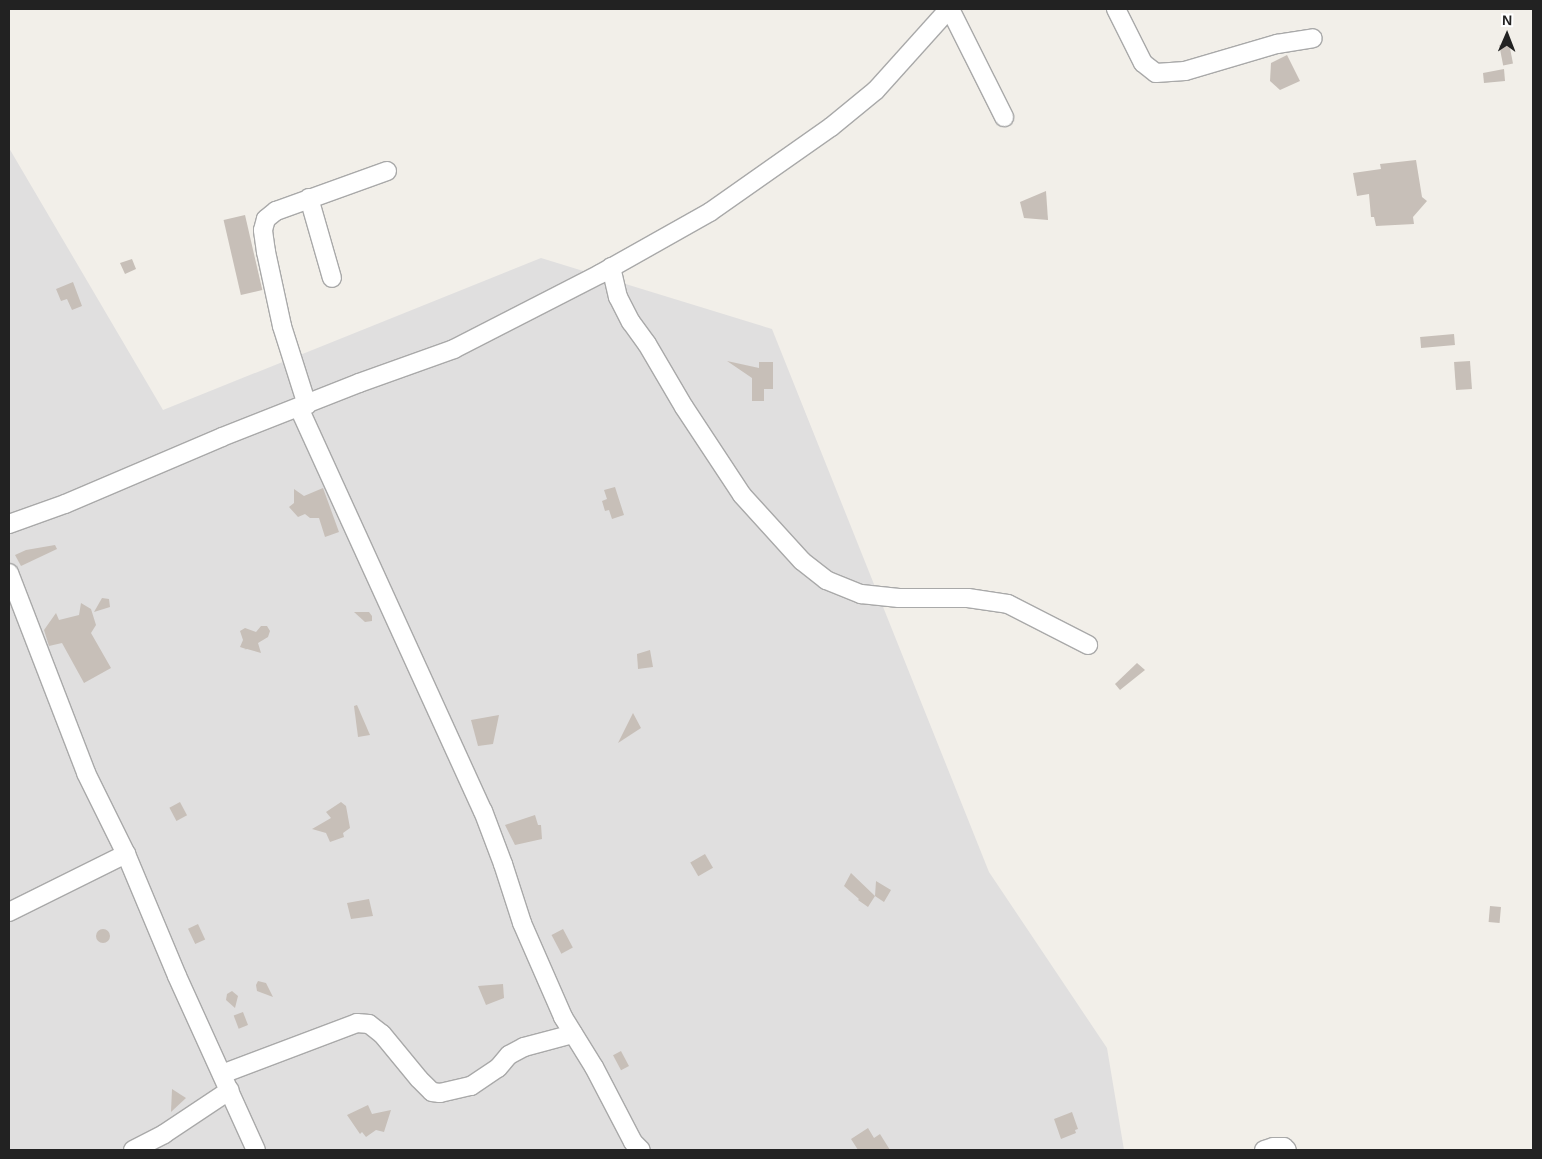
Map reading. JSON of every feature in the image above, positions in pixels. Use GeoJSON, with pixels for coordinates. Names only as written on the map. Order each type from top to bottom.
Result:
{"type":"FeatureCollection","features":[{"type":"Feature","properties":{"kind":"street"},"geometry":{"type":"LineString","coordinates":[[9,524],[65,504],[222,438],[454,349],[611,267],[710,212],[831,127],[876,90],[950,9],[1004,117]]}},
{"type":"Feature","properties":{"kind":"street"},"geometry":{"type":"LineString","coordinates":[[1116,9],[1143,62],[1156,73],[1185,71],[1277,44],[1313,38]]}},
{"type":"Feature","properties":{"kind":"street"},"geometry":{"type":"LineString","coordinates":[[387,171],[276,211],[266,219],[263,230],[282,326],[303,407],[483,811],[522,923],[564,1017],[633,1142],[641,1150]]}},
{"type":"Feature","properties":{"kind":"street"},"geometry":{"type":"LineString","coordinates":[[309,198],[332,278]]}},
{"type":"Feature","properties":{"kind":"street"},"geometry":{"type":"LineString","coordinates":[[611,267],[618,297],[631,322],[742,495],[802,560],[826,580],[860,594],[898,598],[968,598],[1008,604],[1088,645]]}},
{"type":"Feature","properties":{"kind":"street"},"geometry":{"type":"LineString","coordinates":[[9,573],[86,773],[126,854],[177,976],[256,1150]]}},
{"type":"Feature","properties":{"kind":"street"},"geometry":{"type":"LineString","coordinates":[[9,912],[126,854]]}},
{"type":"Feature","properties":{"kind":"street"},"geometry":{"type":"LineString","coordinates":[[133,1150],[164,1134],[226,1082],[340,1028],[363,1023],[369,1024],[382,1034],[394,1051],[432,1092],[440,1094],[471,1086],[498,1068],[509,1055],[524,1047],[574,1034]]}},
{"type":"Feature","properties":{"kind":"street"},"geometry":{"type":"LineString","coordinates":[[1264,1150],[1274,1146],[1284,1147],[1287,1150]]}},
{"type":"Feature","properties":{"kind":"shaded area"},"geometry":{"type":"Polygon","coordinates":[[[9,148],[163,410],[541,258],[772,329],[989,872],[1107,1048],[1124,1150],[9,1150],[9,148]]]}},
{"type":"Feature","properties":{"kind":"building"},"geometry":{"type":"Polygon","coordinates":[[[1509,43],[1513,64],[1503,66],[1499,45],[1509,43]]]}},
{"type":"Feature","properties":{"kind":"building"},"geometry":{"type":"Polygon","coordinates":[[[1287,55],[1300,81],[1280,90],[1270,81],[1271,63],[1287,55]]]}},
{"type":"Feature","properties":{"kind":"building"},"geometry":{"type":"Polygon","coordinates":[[[1504,69],[1505,81],[1484,83],[1483,73],[1504,69]]]}},
{"type":"Feature","properties":{"kind":"building"},"geometry":{"type":"Polygon","coordinates":[[[1416,160],[1422,197],[1427,201],[1413,217],[1414,224],[1376,226],[1374,217],[1371,217],[1369,194],[1357,196],[1353,173],[1381,169],[1380,164],[1416,160]]]}},
{"type":"Feature","properties":{"kind":"building"},"geometry":{"type":"Polygon","coordinates":[[[1046,191],[1048,220],[1024,218],[1020,202],[1046,191]]]}},
{"type":"Feature","properties":{"kind":"building"},"geometry":{"type":"Polygon","coordinates":[[[245,215],[262,290],[241,295],[224,220],[245,215]]]}},
{"type":"Feature","properties":{"kind":"building"},"geometry":{"type":"Polygon","coordinates":[[[132,259],[136,269],[125,274],[120,263],[132,259]]]}},
{"type":"Feature","properties":{"kind":"building"},"geometry":{"type":"Polygon","coordinates":[[[73,282],[82,306],[72,310],[67,299],[61,301],[56,289],[73,282]]]}},
{"type":"Feature","properties":{"kind":"building"},"geometry":{"type":"Polygon","coordinates":[[[1454,334],[1455,345],[1421,348],[1420,337],[1454,334]]]}},
{"type":"Feature","properties":{"kind":"building"},"geometry":{"type":"Polygon","coordinates":[[[727,361],[759,368],[759,362],[773,362],[773,389],[764,389],[764,401],[752,401],[752,378],[727,361]]]}},
{"type":"Feature","properties":{"kind":"building"},"geometry":{"type":"Polygon","coordinates":[[[1470,361],[1472,389],[1456,390],[1454,362],[1470,361]]]}},
{"type":"Feature","properties":{"kind":"building"},"geometry":{"type":"Polygon","coordinates":[[[615,487],[624,515],[612,519],[609,510],[605,511],[602,501],[607,499],[604,490],[615,487]]]}},
{"type":"Feature","properties":{"kind":"building"},"geometry":{"type":"Polygon","coordinates":[[[323,488],[339,532],[325,537],[319,518],[310,518],[305,514],[298,517],[289,507],[294,503],[294,489],[304,496],[323,488]]]}},
{"type":"Feature","properties":{"kind":"building"},"geometry":{"type":"Polygon","coordinates":[[[55,545],[57,549],[21,566],[15,555],[26,550],[55,545]]]}},
{"type":"Feature","properties":{"kind":"building"},"geometry":{"type":"Polygon","coordinates":[[[102,598],[109,599],[110,607],[94,612],[102,598]]]}},
{"type":"Feature","properties":{"kind":"building"},"geometry":{"type":"Polygon","coordinates":[[[81,603],[91,609],[96,625],[91,633],[111,668],[84,683],[62,643],[49,646],[44,630],[56,613],[59,620],[79,615],[81,603]]]}},
{"type":"Feature","properties":{"kind":"building"},"geometry":{"type":"Polygon","coordinates":[[[354,612],[369,612],[372,616],[372,621],[365,622],[354,612]]]}},
{"type":"Feature","properties":{"kind":"building"},"geometry":{"type":"Polygon","coordinates":[[[261,626],[267,626],[270,631],[268,637],[258,643],[261,653],[247,649],[244,650],[246,649],[240,647],[243,640],[240,631],[245,628],[256,632],[261,626]]]}},
{"type":"Feature","properties":{"kind":"building"},"geometry":{"type":"Polygon","coordinates":[[[650,650],[653,667],[638,669],[637,654],[650,650]]]}},
{"type":"Feature","properties":{"kind":"building"},"geometry":{"type":"Polygon","coordinates":[[[1137,663],[1145,670],[1120,690],[1115,684],[1137,663]]]}},
{"type":"Feature","properties":{"kind":"building"},"geometry":{"type":"Polygon","coordinates":[[[357,705],[370,735],[358,737],[354,706],[357,705]]]}},
{"type":"Feature","properties":{"kind":"building"},"geometry":{"type":"Polygon","coordinates":[[[633,713],[641,728],[618,743],[633,713]]]}},
{"type":"Feature","properties":{"kind":"building"},"geometry":{"type":"Polygon","coordinates":[[[499,715],[493,744],[478,746],[471,720],[499,715]]]}},
{"type":"Feature","properties":{"kind":"building"},"geometry":{"type":"Polygon","coordinates":[[[180,802],[187,815],[176,821],[169,808],[180,802]]]}},
{"type":"Feature","properties":{"kind":"building"},"geometry":{"type":"Polygon","coordinates":[[[341,802],[346,806],[350,828],[343,833],[344,837],[330,842],[326,833],[312,829],[331,818],[326,812],[341,802]]]}},
{"type":"Feature","properties":{"kind":"building"},"geometry":{"type":"Polygon","coordinates":[[[535,815],[538,825],[541,825],[542,839],[515,845],[505,825],[535,815]]]}},
{"type":"Feature","properties":{"kind":"building"},"geometry":{"type":"Polygon","coordinates":[[[705,854],[713,868],[698,876],[690,862],[705,854]]]}},
{"type":"Feature","properties":{"kind":"building"},"geometry":{"type":"Polygon","coordinates":[[[851,873],[875,896],[868,907],[844,886],[851,873]]]}},
{"type":"Feature","properties":{"kind":"building"},"geometry":{"type":"Polygon","coordinates":[[[876,881],[891,890],[884,902],[875,896],[876,881]]]}},
{"type":"Feature","properties":{"kind":"building"},"geometry":{"type":"Polygon","coordinates":[[[369,899],[373,916],[351,919],[347,903],[369,899]]]}},
{"type":"Feature","properties":{"kind":"building"},"geometry":{"type":"Polygon","coordinates":[[[1490,906],[1501,907],[1500,923],[1489,922],[1490,906]]]}},
{"type":"Feature","properties":{"kind":"building"},"geometry":{"type":"Polygon","coordinates":[[[198,924],[205,939],[195,944],[188,929],[198,924]]]}},
{"type":"Feature","properties":{"kind":"building"},"geometry":{"type":"Polygon","coordinates":[[[103,929],[108,931],[110,936],[108,941],[103,943],[98,941],[96,936],[98,931],[103,929]]]}},
{"type":"Feature","properties":{"kind":"building"},"geometry":{"type":"Polygon","coordinates":[[[563,929],[573,948],[561,954],[552,935],[563,929]]]}},
{"type":"Feature","properties":{"kind":"building"},"geometry":{"type":"Polygon","coordinates":[[[258,981],[266,983],[273,997],[257,991],[256,985],[258,981]]]}},
{"type":"Feature","properties":{"kind":"building"},"geometry":{"type":"Polygon","coordinates":[[[503,984],[504,998],[486,1005],[478,986],[503,984]]]}},
{"type":"Feature","properties":{"kind":"building"},"geometry":{"type":"Polygon","coordinates":[[[232,991],[238,996],[235,1008],[226,1000],[227,994],[232,991]]]}},
{"type":"Feature","properties":{"kind":"building"},"geometry":{"type":"Polygon","coordinates":[[[243,1012],[248,1025],[239,1029],[234,1016],[243,1012]]]}},
{"type":"Feature","properties":{"kind":"building"},"geometry":{"type":"Polygon","coordinates":[[[621,1051],[629,1066],[621,1070],[613,1055],[621,1051]]]}},
{"type":"Feature","properties":{"kind":"building"},"geometry":{"type":"Polygon","coordinates":[[[172,1089],[186,1098],[171,1112],[172,1089]]]}},
{"type":"Feature","properties":{"kind":"building"},"geometry":{"type":"Polygon","coordinates":[[[368,1105],[372,1114],[391,1110],[384,1132],[376,1130],[366,1137],[362,1132],[360,1134],[347,1115],[368,1105]]]}},
{"type":"Feature","properties":{"kind":"building"},"geometry":{"type":"Polygon","coordinates":[[[1072,1112],[1078,1129],[1075,1130],[1076,1133],[1061,1139],[1054,1119],[1072,1112]]]}},
{"type":"Feature","properties":{"kind":"building"},"geometry":{"type":"Polygon","coordinates":[[[868,1128],[874,1138],[880,1134],[890,1150],[858,1150],[851,1139],[868,1128]]]}}]}
